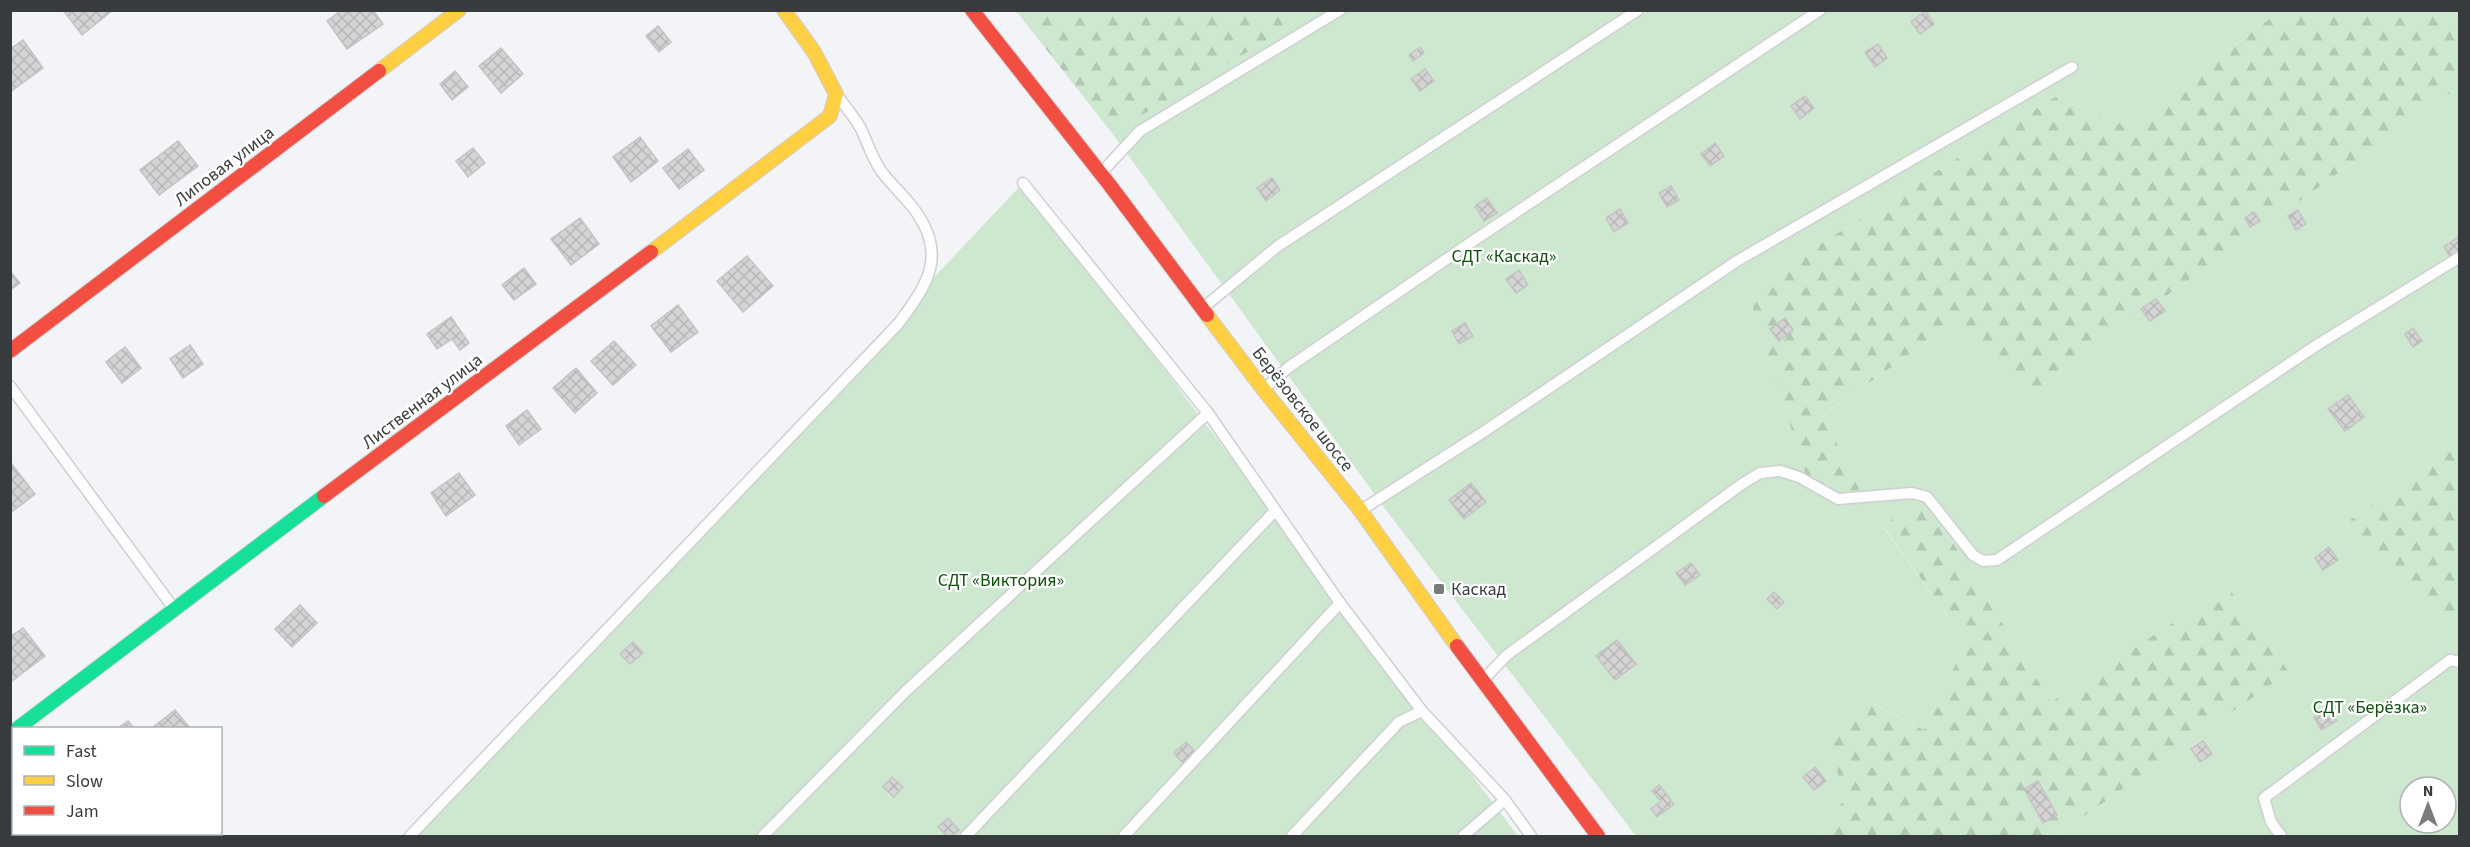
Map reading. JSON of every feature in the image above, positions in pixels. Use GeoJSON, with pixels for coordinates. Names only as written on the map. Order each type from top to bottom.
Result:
{"type":"FeatureCollection","features":[{"type":"Feature","properties":{"kind":"street","name":"Липовая улица"},"geometry":{"type":"LineString","coordinates":[[10,351],[459,10]]}},
{"type":"Feature","properties":{"kind":"street"},"geometry":{"type":"LineString","coordinates":[[784,10],[814,52],[836,94]]}},
{"type":"Feature","properties":{"kind":"street","name":"Берёзовское шоссе"},"geometry":{"type":"LineString","coordinates":[[972,10],[1101,173],[1263,389],[1360,510],[1482,681],[1598,837]]}},
{"type":"Feature","properties":{"kind":"street","name":"Лиственная улица"},"geometry":{"type":"LineString","coordinates":[[21,727],[174,608],[811,132],[830,116],[836,94]]}},
{"type":"Feature","properties":{"kind":"lane"},"geometry":{"type":"LineString","coordinates":[[1101,173],[1140,131],[1340,10]]}},
{"type":"Feature","properties":{"kind":"lane"},"geometry":{"type":"LineString","coordinates":[[1203,307],[1278,246],[1638,10]]}},
{"type":"Feature","properties":{"kind":"lane"},"geometry":{"type":"LineString","coordinates":[[1263,389],[1289,367],[1473,241],[1820,10]]}},
{"type":"Feature","properties":{"kind":"lane"},"geometry":{"type":"LineString","coordinates":[[1360,510],[1485,431],[1737,261],[2073,67]]}},
{"type":"Feature","properties":{"kind":"lane"},"geometry":{"type":"LineString","coordinates":[[410,837],[898,324],[919,297],[932,270],[933,249],[927,231],[915,210],[871,156],[861,128],[836,94]]}},
{"type":"Feature","properties":{"kind":"lane"},"geometry":{"type":"LineString","coordinates":[[1023,183],[1208,412],[1340,603],[1422,711],[1505,800],[1531,837]]}},
{"type":"Feature","properties":{"kind":"lane"},"geometry":{"type":"LineString","coordinates":[[1482,681],[1507,655],[1742,483],[1760,473],[1780,471],[1799,477],[1838,499],[1912,493],[1927,497],[1973,555],[1983,561],[1997,560],[2317,345],[2460,257]]}},
{"type":"Feature","properties":{"kind":"lane"},"geometry":{"type":"LineString","coordinates":[[10,386],[174,608]]}},
{"type":"Feature","properties":{"kind":"lane"},"geometry":{"type":"LineString","coordinates":[[763,837],[905,692],[1208,412]]}},
{"type":"Feature","properties":{"kind":"lane"},"geometry":{"type":"LineString","coordinates":[[966,837],[1272,514]]}},
{"type":"Feature","properties":{"kind":"lane"},"geometry":{"type":"LineString","coordinates":[[1124,837],[1340,603]]}},
{"type":"Feature","properties":{"kind":"lane"},"geometry":{"type":"LineString","coordinates":[[2281,837],[2271,822],[2264,798],[2451,660],[2460,662]]}},
{"type":"Feature","properties":{"kind":"lane"},"geometry":{"type":"LineString","coordinates":[[1292,837],[1399,722],[1422,711]]}},
{"type":"Feature","properties":{"kind":"lane"},"geometry":{"type":"LineString","coordinates":[[1464,837],[1505,800]]}},
{"type":"Feature","properties":{"kind":"green space"},"geometry":{"type":"Polygon","coordinates":[[[1016,11],[1316,11],[1112,133],[1016,11]]]}},
{"type":"Feature","properties":{"kind":"green space","name":"СДТ «Каскад»"},"geometry":{"type":"Polygon","coordinates":[[[1316,11],[2280,11],[2127,126],[2055,97],[1747,290],[1859,489],[1822,416],[1950,326],[2029,394],[2459,87],[2459,439],[2346,523],[2410,595],[2459,634],[2459,836],[2056,836],[2289,672],[2228,587],[2051,703],[1924,496],[1883,527],[1966,642],[1924,730],[1867,700],[1844,799],[1820,836],[1636,836],[1386,510],[1112,133],[1316,11]]]}},
{"type":"Feature","properties":{"kind":"green space"},"geometry":{"type":"Polygon","coordinates":[[[2280,11],[2459,11],[2459,87],[2029,394],[1950,326],[1823,415],[1859,489],[1845,500],[1810,487],[1747,290],[2055,97],[2127,126],[2280,11]]]}},
{"type":"Feature","properties":{"kind":"green space","name":"СДТ «Виктория»"},"geometry":{"type":"Polygon","coordinates":[[[1023,183],[1518,836],[407,836],[1023,183]]]}},
{"type":"Feature","properties":{"kind":"green space"},"geometry":{"type":"Polygon","coordinates":[[[2459,439],[2459,634],[2410,595],[2346,523],[2459,439]]]}},
{"type":"Feature","properties":{"kind":"green space"},"geometry":{"type":"Polygon","coordinates":[[[1924,496],[2051,702],[2228,587],[2289,672],[2056,836],[1820,836],[1844,799],[1828,733],[1866,700],[1924,730],[1966,642],[1883,526],[1924,496]]]}},
{"type":"Feature","properties":{"kind":"building"},"geometry":{"type":"Polygon","coordinates":[[[63,10],[113,10],[82,35],[63,10]]]}},
{"type":"Feature","properties":{"kind":"building"},"geometry":{"type":"Polygon","coordinates":[[[342,10],[373,10],[383,24],[347,49],[327,21],[342,10]]]}},
{"type":"Feature","properties":{"kind":"building"},"geometry":{"type":"Polygon","coordinates":[[[1925,11],[1934,24],[1920,34],[1911,22],[1925,11]]]}},
{"type":"Feature","properties":{"kind":"building"},"geometry":{"type":"Polygon","coordinates":[[[658,26],[671,42],[659,52],[646,36],[658,26]]]}},
{"type":"Feature","properties":{"kind":"building"},"geometry":{"type":"Polygon","coordinates":[[[23,40],[43,68],[10,92],[10,49],[23,40]]]}},
{"type":"Feature","properties":{"kind":"building"},"geometry":{"type":"Polygon","coordinates":[[[1878,44],[1887,58],[1875,67],[1865,52],[1878,44]]]}},
{"type":"Feature","properties":{"kind":"building"},"geometry":{"type":"Polygon","coordinates":[[[1420,47],[1424,53],[1413,61],[1409,55],[1420,47]]]}},
{"type":"Feature","properties":{"kind":"building"},"geometry":{"type":"Polygon","coordinates":[[[501,48],[523,74],[501,93],[479,66],[501,48]]]}},
{"type":"Feature","properties":{"kind":"building"},"geometry":{"type":"Polygon","coordinates":[[[1425,69],[1434,81],[1420,91],[1411,79],[1425,69]]]}},
{"type":"Feature","properties":{"kind":"building"},"geometry":{"type":"Polygon","coordinates":[[[455,71],[468,87],[452,100],[440,84],[455,71]]]}},
{"type":"Feature","properties":{"kind":"building"},"geometry":{"type":"Polygon","coordinates":[[[1805,96],[1814,108],[1800,119],[1791,106],[1805,96]]]}},
{"type":"Feature","properties":{"kind":"building"},"geometry":{"type":"Polygon","coordinates":[[[640,137],[658,161],[631,182],[613,157],[640,137]]]}},
{"type":"Feature","properties":{"kind":"building"},"geometry":{"type":"Polygon","coordinates":[[[178,141],[198,166],[159,195],[140,170],[178,141]]]}},
{"type":"Feature","properties":{"kind":"building"},"geometry":{"type":"Polygon","coordinates":[[[1715,143],[1724,156],[1710,166],[1701,154],[1715,143]]]}},
{"type":"Feature","properties":{"kind":"building"},"geometry":{"type":"Polygon","coordinates":[[[473,148],[485,163],[468,177],[456,161],[473,148]]]}},
{"type":"Feature","properties":{"kind":"building"},"geometry":{"type":"Polygon","coordinates":[[[688,149],[704,170],[679,189],[663,168],[688,149]]]}},
{"type":"Feature","properties":{"kind":"building"},"geometry":{"type":"Polygon","coordinates":[[[1272,178],[1280,190],[1266,201],[1257,188],[1272,178]]]}},
{"type":"Feature","properties":{"kind":"building"},"geometry":{"type":"Polygon","coordinates":[[[1671,186],[1679,200],[1667,207],[1659,193],[1671,186]]]}},
{"type":"Feature","properties":{"kind":"building"},"geometry":{"type":"Polygon","coordinates":[[[1487,198],[1497,213],[1484,221],[1475,206],[1487,198]]]}},
{"type":"Feature","properties":{"kind":"building"},"geometry":{"type":"Polygon","coordinates":[[[1620,209],[1628,223],[1614,232],[1606,218],[1620,209]]]}},
{"type":"Feature","properties":{"kind":"building"},"geometry":{"type":"Polygon","coordinates":[[[2298,210],[2306,224],[2296,230],[2288,216],[2298,210]]]}},
{"type":"Feature","properties":{"kind":"building"},"geometry":{"type":"Polygon","coordinates":[[[2254,212],[2260,221],[2250,227],[2245,218],[2254,212]]]}},
{"type":"Feature","properties":{"kind":"building"},"geometry":{"type":"Polygon","coordinates":[[[580,218],[599,244],[571,265],[551,239],[580,218]]]}},
{"type":"Feature","properties":{"kind":"building"},"geometry":{"type":"Polygon","coordinates":[[[2458,237],[2460,255],[2452,260],[2444,247],[2458,237]]]}},
{"type":"Feature","properties":{"kind":"building"},"geometry":{"type":"Polygon","coordinates":[[[747,256],[773,286],[743,312],[717,281],[747,256]]]}},
{"type":"Feature","properties":{"kind":"building"},"geometry":{"type":"Polygon","coordinates":[[[524,268],[536,284],[514,300],[502,285],[524,268]]]}},
{"type":"Feature","properties":{"kind":"building"},"geometry":{"type":"Polygon","coordinates":[[[1519,270],[1528,285],[1516,293],[1506,279],[1519,270]]]}},
{"type":"Feature","properties":{"kind":"building"},"geometry":{"type":"Polygon","coordinates":[[[10,271],[20,283],[10,290],[10,271]]]}},
{"type":"Feature","properties":{"kind":"building"},"geometry":{"type":"Polygon","coordinates":[[[2156,299],[2165,311],[2150,321],[2141,309],[2156,299]]]}},
{"type":"Feature","properties":{"kind":"building"},"geometry":{"type":"Polygon","coordinates":[[[678,305],[698,332],[671,352],[651,326],[678,305]]]}},
{"type":"Feature","properties":{"kind":"building"},"geometry":{"type":"Polygon","coordinates":[[[451,317],[469,343],[460,350],[452,339],[437,349],[427,334],[451,317]]]}},
{"type":"Feature","properties":{"kind":"building"},"geometry":{"type":"Polygon","coordinates":[[[1785,318],[1793,330],[1779,341],[1770,329],[1785,318]]]}},
{"type":"Feature","properties":{"kind":"building"},"geometry":{"type":"Polygon","coordinates":[[[1465,323],[1473,336],[1459,344],[1452,331],[1465,323]]]}},
{"type":"Feature","properties":{"kind":"building"},"geometry":{"type":"Polygon","coordinates":[[[2413,328],[2422,341],[2413,347],[2405,334],[2413,328]]]}},
{"type":"Feature","properties":{"kind":"building"},"geometry":{"type":"Polygon","coordinates":[[[614,341],[636,365],[613,385],[591,361],[614,341]]]}},
{"type":"Feature","properties":{"kind":"building"},"geometry":{"type":"Polygon","coordinates":[[[190,345],[203,364],[183,378],[170,359],[190,345]]]}},
{"type":"Feature","properties":{"kind":"building"},"geometry":{"type":"Polygon","coordinates":[[[125,347],[141,368],[122,383],[106,362],[125,347]]]}},
{"type":"Feature","properties":{"kind":"building"},"geometry":{"type":"Polygon","coordinates":[[[576,368],[597,393],[575,413],[553,388],[576,368]]]}},
{"type":"Feature","properties":{"kind":"building"},"geometry":{"type":"Polygon","coordinates":[[[2348,395],[2364,417],[2345,431],[2328,409],[2348,395]]]}},
{"type":"Feature","properties":{"kind":"building"},"geometry":{"type":"Polygon","coordinates":[[[527,410],[541,429],[519,445],[506,426],[527,410]]]}},
{"type":"Feature","properties":{"kind":"building"},"geometry":{"type":"Polygon","coordinates":[[[11,463],[35,494],[13,511],[10,508],[11,463]]]}},
{"type":"Feature","properties":{"kind":"building"},"geometry":{"type":"Polygon","coordinates":[[[459,473],[475,495],[446,516],[431,493],[459,473]]]}},
{"type":"Feature","properties":{"kind":"building"},"geometry":{"type":"Polygon","coordinates":[[[1471,483],[1486,502],[1464,519],[1449,500],[1471,483]]]}},
{"type":"Feature","properties":{"kind":"building"},"geometry":{"type":"Polygon","coordinates":[[[2329,547],[2338,560],[2323,570],[2315,558],[2329,547]]]}},
{"type":"Feature","properties":{"kind":"building"},"geometry":{"type":"Polygon","coordinates":[[[1691,563],[1700,575],[1685,585],[1676,573],[1691,563]]]}},
{"type":"Feature","properties":{"kind":"building"},"geometry":{"type":"Polygon","coordinates":[[[1774,592],[1784,602],[1777,609],[1767,599],[1774,592]]]}},
{"type":"Feature","properties":{"kind":"building"},"geometry":{"type":"Polygon","coordinates":[[[300,605],[317,623],[292,647],[275,629],[300,605]]]}},
{"type":"Feature","properties":{"kind":"building"},"geometry":{"type":"Polygon","coordinates":[[[23,628],[45,656],[12,681],[10,678],[10,637],[23,628]]]}},
{"type":"Feature","properties":{"kind":"building"},"geometry":{"type":"Polygon","coordinates":[[[1617,640],[1636,664],[1615,680],[1596,656],[1617,640]]]}},
{"type":"Feature","properties":{"kind":"building"},"geometry":{"type":"Polygon","coordinates":[[[633,642],[643,653],[630,664],[620,654],[633,642]]]}},
{"type":"Feature","properties":{"kind":"building"},"geometry":{"type":"Polygon","coordinates":[[[2329,708],[2337,721],[2321,730],[2314,717],[2329,708]]]}},
{"type":"Feature","properties":{"kind":"building"},"geometry":{"type":"Polygon","coordinates":[[[175,710],[189,727],[153,727],[175,710]]]}},
{"type":"Feature","properties":{"kind":"building"},"geometry":{"type":"Polygon","coordinates":[[[128,721],[133,727],[119,727],[128,721]]]}},
{"type":"Feature","properties":{"kind":"building"},"geometry":{"type":"Polygon","coordinates":[[[2203,741],[2212,754],[2200,762],[2191,749],[2203,741]]]}},
{"type":"Feature","properties":{"kind":"building"},"geometry":{"type":"Polygon","coordinates":[[[1186,742],[1196,753],[1184,764],[1174,753],[1186,742]]]}},
{"type":"Feature","properties":{"kind":"building"},"geometry":{"type":"Polygon","coordinates":[[[1815,767],[1826,781],[1814,790],[1803,777],[1815,767]]]}},
{"type":"Feature","properties":{"kind":"building"},"geometry":{"type":"Polygon","coordinates":[[[892,777],[903,787],[894,797],[883,787],[892,777]]]}},
{"type":"Feature","properties":{"kind":"building"},"geometry":{"type":"Polygon","coordinates":[[[2038,781],[2057,815],[2043,823],[2024,789],[2038,781]]]}},
{"type":"Feature","properties":{"kind":"building"},"geometry":{"type":"Polygon","coordinates":[[[1659,785],[1674,804],[1657,817],[1651,809],[1661,801],[1652,791],[1659,785]]]}},
{"type":"Feature","properties":{"kind":"building"},"geometry":{"type":"Polygon","coordinates":[[[948,818],[959,830],[952,836],[947,836],[938,827],[948,818]]]}},
{"type":"Feature","properties":{"kind":"traffic: fast"},"geometry":{"type":"LineString","coordinates":[[19,727],[324,496]]}},
{"type":"Feature","properties":{"kind":"traffic: slow"},"geometry":{"type":"LineString","coordinates":[[379,71],[459,10]]}},
{"type":"Feature","properties":{"kind":"traffic: slow"},"geometry":{"type":"LineString","coordinates":[[651,252],[830,116],[836,94],[814,52],[784,10]]}},
{"type":"Feature","properties":{"kind":"traffic: slow"},"geometry":{"type":"LineString","coordinates":[[1207,315],[1360,510],[1457,646]]}},
{"type":"Feature","properties":{"kind":"traffic: jam"},"geometry":{"type":"LineString","coordinates":[[972,10],[1109,184],[1207,315]]}},
{"type":"Feature","properties":{"kind":"traffic: jam"},"geometry":{"type":"LineString","coordinates":[[10,351],[379,71]]}},
{"type":"Feature","properties":{"kind":"traffic: jam"},"geometry":{"type":"LineString","coordinates":[[324,496],[651,252]]}},
{"type":"Feature","properties":{"kind":"traffic: jam"},"geometry":{"type":"LineString","coordinates":[[1457,646],[1598,836]]}},
{"type":"Feature","properties":{"kind":"place","name":"Каскад"},"geometry":{"type":"Point","coordinates":[1439,589]}},
{"type":"Feature","properties":{"kind":"park label","name":"СДТ «Берёзка»"},"geometry":{"type":"Point","coordinates":[2370,707]}}]}
